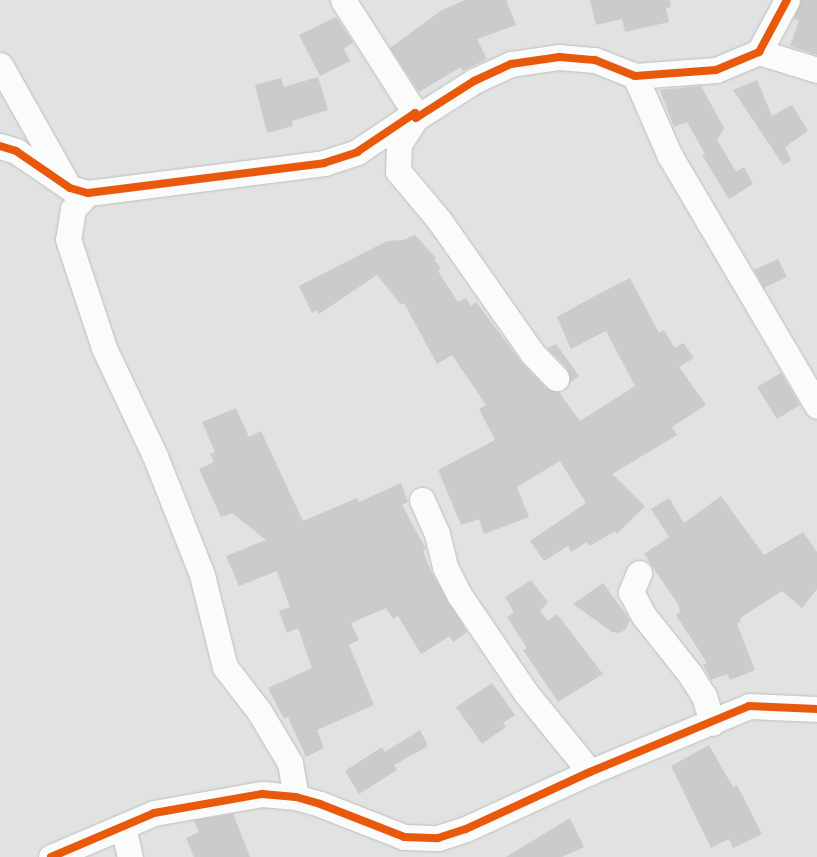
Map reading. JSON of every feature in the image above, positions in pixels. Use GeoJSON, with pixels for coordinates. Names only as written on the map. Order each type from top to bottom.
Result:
{"type":"FeatureCollection","features":[{"type":"Feature","properties":{"kind":"street"},"geometry":{"type":"LineString","coordinates":[[343,0],[416,115]]}},
{"type":"Feature","properties":{"kind":"street"},"geometry":{"type":"LineString","coordinates":[[0,146],[16,151],[79,191],[324,162],[357,152],[474,81],[511,64],[559,57],[595,60],[635,76],[716,70],[759,52],[787,0]]}},
{"type":"Feature","properties":{"kind":"street"},"geometry":{"type":"LineString","coordinates":[[759,52],[817,70]]}},
{"type":"Feature","properties":{"kind":"street"},"geometry":{"type":"LineString","coordinates":[[0,65],[79,191]]}},
{"type":"Feature","properties":{"kind":"street"},"geometry":{"type":"LineString","coordinates":[[635,76],[670,156],[817,406]]}},
{"type":"Feature","properties":{"kind":"street"},"geometry":{"type":"LineString","coordinates":[[416,115],[399,144],[398,171],[439,220],[532,353],[556,378]]}},
{"type":"Feature","properties":{"kind":"street"},"geometry":{"type":"LineString","coordinates":[[79,191],[73,209],[68,239],[104,348],[154,456],[202,575],[226,667],[258,711],[290,763],[296,797]]}},
{"type":"Feature","properties":{"kind":"street"},"geometry":{"type":"LineString","coordinates":[[422,500],[437,534],[445,567],[460,596],[526,693],[590,772]]}},
{"type":"Feature","properties":{"kind":"street"},"geometry":{"type":"LineString","coordinates":[[639,573],[631,592],[644,616],[690,674],[704,696],[712,723]]}},
{"type":"Feature","properties":{"kind":"street"},"geometry":{"type":"LineString","coordinates":[[51,857],[154,814],[262,794],[296,797],[404,837],[438,838],[466,829],[590,772],[712,723],[749,706],[817,709]]}},
{"type":"Feature","properties":{"kind":"street"},"geometry":{"type":"LineString","coordinates":[[123,826],[130,857]]}},
{"type":"Feature","properties":{"kind":"building"},"geometry":{"type":"Polygon","coordinates":[[[465,0],[506,0],[516,25],[477,39],[487,59],[463,71],[461,67],[419,92],[390,48],[442,10],[465,0]]]}},
{"type":"Feature","properties":{"kind":"building"},"geometry":{"type":"Polygon","coordinates":[[[590,0],[670,0],[671,7],[666,8],[669,22],[625,32],[622,19],[596,25],[590,0]]]}},
{"type":"Feature","properties":{"kind":"building"},"geometry":{"type":"Polygon","coordinates":[[[801,0],[817,0],[817,55],[790,46],[799,21],[794,18],[801,0]]]}},
{"type":"Feature","properties":{"kind":"building"},"geometry":{"type":"Polygon","coordinates":[[[336,17],[353,42],[344,49],[350,61],[320,76],[299,35],[336,17]]]}},
{"type":"Feature","properties":{"kind":"building"},"geometry":{"type":"Polygon","coordinates":[[[318,77],[328,110],[292,121],[293,126],[267,133],[255,85],[281,78],[284,87],[318,77]]]}},
{"type":"Feature","properties":{"kind":"building"},"geometry":{"type":"Polygon","coordinates":[[[757,80],[772,116],[792,105],[808,131],[785,147],[791,161],[783,165],[733,90],[757,80]]]}},
{"type":"Feature","properties":{"kind":"building"},"geometry":{"type":"Polygon","coordinates":[[[701,86],[724,128],[717,140],[736,172],[744,167],[753,184],[729,199],[702,155],[705,154],[687,122],[674,127],[660,90],[701,86]]]}},
{"type":"Feature","properties":{"kind":"building"},"geometry":{"type":"Polygon","coordinates":[[[415,235],[436,258],[434,260],[441,268],[438,271],[458,302],[466,298],[471,306],[476,302],[522,363],[546,388],[559,392],[580,421],[635,386],[606,331],[571,349],[557,317],[589,299],[630,278],[659,333],[664,330],[675,348],[683,343],[694,358],[679,367],[706,405],[672,427],[677,435],[612,474],[645,506],[617,534],[615,531],[590,546],[587,542],[571,552],[568,546],[544,561],[530,541],[586,503],[560,461],[517,487],[529,517],[484,534],[479,519],[461,525],[438,470],[495,440],[479,409],[486,405],[452,355],[437,364],[404,303],[401,305],[377,275],[319,314],[317,310],[312,313],[299,286],[387,241],[403,240],[415,235]]]}},
{"type":"Feature","properties":{"kind":"building"},"geometry":{"type":"Polygon","coordinates":[[[778,259],[787,277],[764,288],[754,270],[778,259]]]}},
{"type":"Feature","properties":{"kind":"building"},"geometry":{"type":"Polygon","coordinates":[[[556,344],[579,376],[569,383],[567,368],[547,348],[556,344]]]}},
{"type":"Feature","properties":{"kind":"building"},"geometry":{"type":"Polygon","coordinates":[[[781,373],[800,405],[777,419],[757,387],[781,373]]]}},
{"type":"Feature","properties":{"kind":"building"},"geometry":{"type":"Polygon","coordinates":[[[236,408],[249,437],[261,431],[303,521],[357,498],[359,502],[401,483],[408,502],[402,505],[426,549],[423,551],[432,573],[467,632],[453,642],[450,636],[421,654],[398,616],[393,619],[386,608],[351,623],[359,640],[349,645],[374,705],[317,730],[324,748],[306,757],[288,717],[284,719],[268,688],[312,668],[298,628],[287,633],[279,611],[290,607],[277,571],[239,586],[226,556],[266,540],[232,513],[221,517],[199,469],[214,462],[210,454],[215,452],[202,422],[236,408]]]}},
{"type":"Feature","properties":{"kind":"building"},"geometry":{"type":"Polygon","coordinates":[[[721,496],[764,555],[803,532],[817,552],[817,589],[802,608],[782,591],[740,618],[741,621],[737,624],[755,670],[730,680],[727,674],[711,680],[703,664],[707,663],[676,615],[680,612],[678,604],[644,554],[669,537],[651,509],[669,498],[684,523],[721,496]]]}},
{"type":"Feature","properties":{"kind":"building"},"geometry":{"type":"Polygon","coordinates":[[[531,580],[548,602],[540,611],[548,621],[557,614],[603,674],[558,702],[523,650],[527,648],[507,617],[514,612],[505,597],[531,580]]]}},
{"type":"Feature","properties":{"kind":"building"},"geometry":{"type":"Polygon","coordinates":[[[603,583],[630,620],[625,630],[619,633],[612,632],[573,604],[603,583]]]}},
{"type":"Feature","properties":{"kind":"building"},"geometry":{"type":"Polygon","coordinates":[[[492,683],[515,715],[503,723],[506,727],[482,744],[456,707],[492,683]]]}},
{"type":"Feature","properties":{"kind":"building"},"geometry":{"type":"Polygon","coordinates":[[[420,730],[428,746],[394,765],[397,770],[359,794],[345,771],[382,747],[385,752],[420,730]]]}},
{"type":"Feature","properties":{"kind":"building"},"geometry":{"type":"Polygon","coordinates":[[[709,745],[733,787],[737,785],[762,834],[733,848],[729,839],[711,848],[671,766],[709,745]]]}},
{"type":"Feature","properties":{"kind":"building"},"geometry":{"type":"Polygon","coordinates":[[[233,814],[250,857],[194,857],[186,838],[199,832],[194,820],[233,814]]]}},
{"type":"Feature","properties":{"kind":"building"},"geometry":{"type":"Polygon","coordinates":[[[570,818],[584,847],[562,857],[506,857],[570,818]]]}},
{"type":"Feature","properties":{"kind":"cycle path"},"geometry":{"type":"LineString","coordinates":[[0,146],[16,151],[70,188],[88,193],[324,163],[357,152],[415,113],[416,118],[474,81],[511,64],[559,57],[595,60],[635,76],[716,70],[759,52],[787,0]]}},
{"type":"Feature","properties":{"kind":"cycle path"},"geometry":{"type":"LineString","coordinates":[[51,857],[154,813],[262,794],[296,797],[320,804],[404,837],[438,838],[466,829],[590,772],[749,706],[817,709]]}}]}
